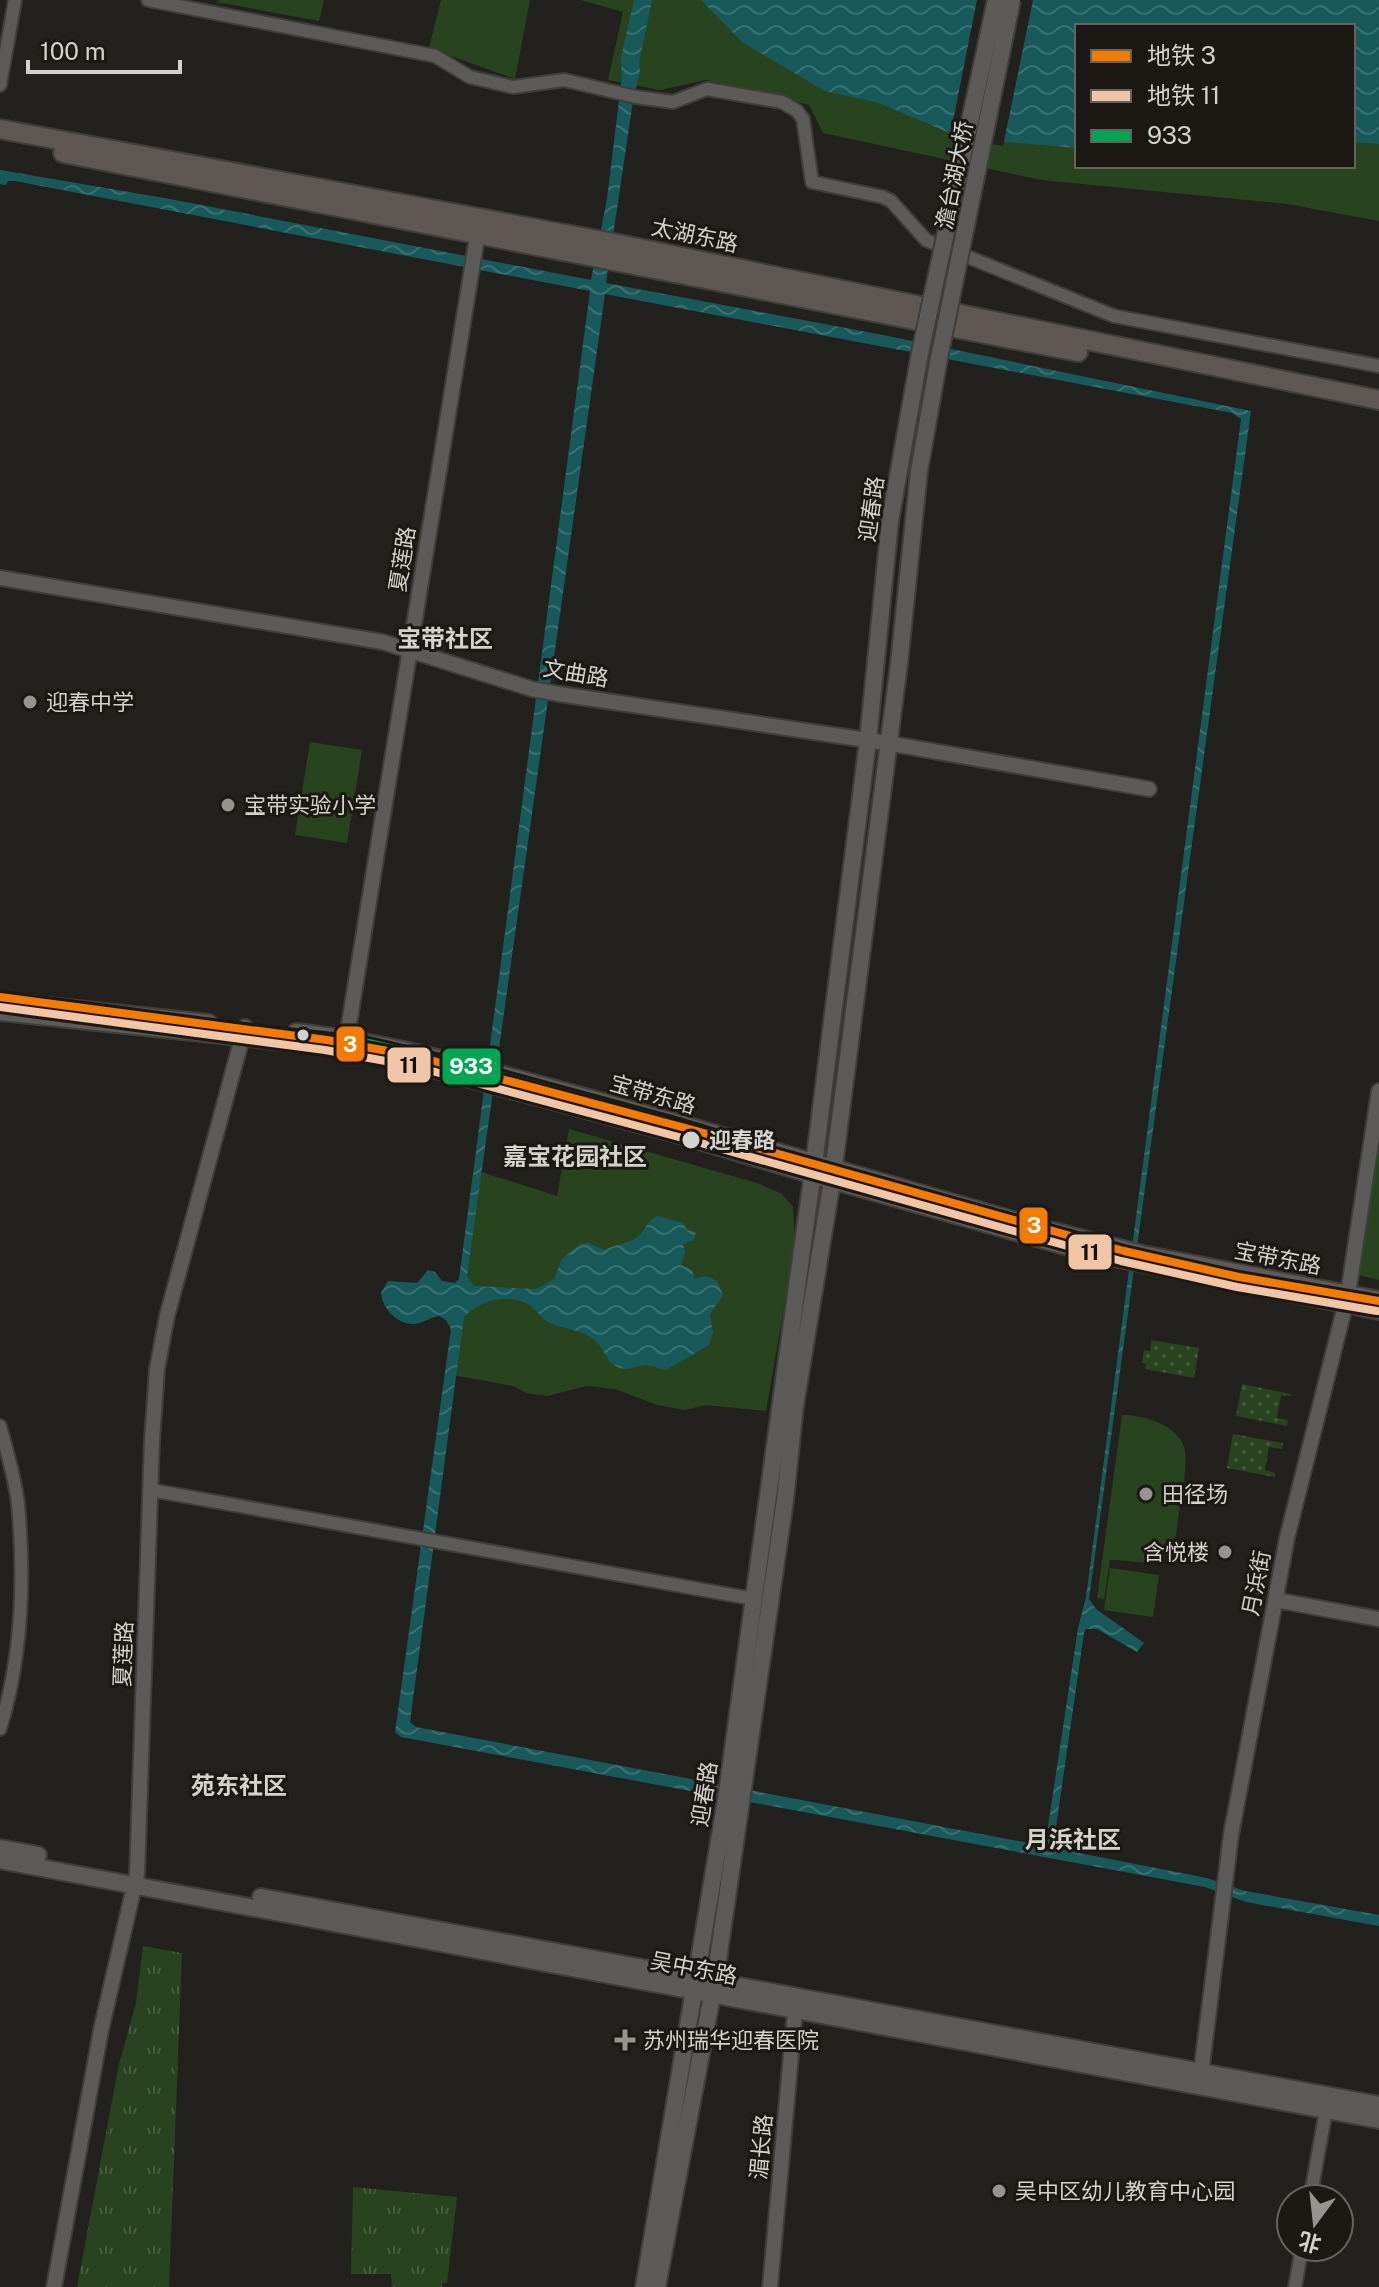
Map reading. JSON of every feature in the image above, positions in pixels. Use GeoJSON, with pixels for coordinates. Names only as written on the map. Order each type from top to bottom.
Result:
{"type":"FeatureCollection","features":[{"type":"Feature","properties":{"kind":"main road","name":"澹台湖大桥"},"geometry":{"type":"LineString","coordinates":[[920,353],[996,0]]}},
{"type":"Feature","properties":{"kind":"main road","name":"澹台湖大桥"},"geometry":{"type":"LineString","coordinates":[[939,358],[1012,0]]}},
{"type":"Feature","properties":{"kind":"main road","name":"太湖东路"},"geometry":{"type":"LineString","coordinates":[[0,129],[1379,400]]}},
{"type":"Feature","properties":{"kind":"main road","name":"太湖东路"},"geometry":{"type":"LineString","coordinates":[[0,141],[479,225]]}},
{"type":"Feature","properties":{"kind":"main road","name":"太湖东路"},"geometry":{"type":"LineString","coordinates":[[604,250],[1379,412]]}},
{"type":"Feature","properties":{"kind":"main road","name":"迎春路"},"geometry":{"type":"LineString","coordinates":[[657,2287],[713,1987],[754,1599],[868,740],[890,521],[920,353]]}},
{"type":"Feature","properties":{"kind":"main road","name":"迎春路"},"geometry":{"type":"LineString","coordinates":[[644,2287],[695,1984],[734,1796],[785,1500],[795,1406],[833,1175],[899,664],[917,485],[939,358]]}},
{"type":"Feature","properties":{"kind":"main road","name":"宝带东路"},"geometry":{"type":"LineString","coordinates":[[0,1001],[346,1044],[672,1121],[813,1170],[1134,1258],[1347,1299],[1379,1300]]}},
{"type":"Feature","properties":{"kind":"main road","name":"宝带东路"},"geometry":{"type":"LineString","coordinates":[[0,1012],[245,1032]]}},
{"type":"Feature","properties":{"kind":"main road","name":"宝带东路"},"geometry":{"type":"LineString","coordinates":[[1347,1299],[1379,1311]]}},
{"type":"Feature","properties":{"kind":"main road","name":"吴中东路"},"geometry":{"type":"LineString","coordinates":[[0,1848],[136,1879],[1200,2080],[1379,2120]]}},
{"type":"Feature","properties":{"kind":"main road","name":"吴中东路"},"geometry":{"type":"LineString","coordinates":[[0,1860],[136,1879]]}},
{"type":"Feature","properties":{"kind":"main road","name":"吴中东路"},"geometry":{"type":"LineString","coordinates":[[713,1987],[795,2011],[1200,2080],[1379,2105]]}},
{"type":"Feature","properties":{"kind":"street"},"geometry":{"type":"LineString","coordinates":[[0,85],[15,0]]}},
{"type":"Feature","properties":{"kind":"street"},"geometry":{"type":"LineString","coordinates":[[148,0],[435,56],[470,77],[513,87],[564,80],[636,97],[673,102],[707,89],[787,104],[803,119],[812,182],[891,201],[926,240],[1114,316],[1379,366]]}},
{"type":"Feature","properties":{"kind":"street","name":"夏莲路"},"geometry":{"type":"LineString","coordinates":[[346,1044],[479,225]]}},
{"type":"Feature","properties":{"kind":"street","name":"文曲路"},"geometry":{"type":"LineString","coordinates":[[0,578],[383,642],[553,693],[887,743],[1149,789]]}},
{"type":"Feature","properties":{"kind":"street","name":"夏莲路"},"geometry":{"type":"LineString","coordinates":[[54,2287],[101,2030],[136,1879],[151,1490],[157,1369],[163,1329],[245,1032]]}},
{"type":"Feature","properties":{"kind":"street","name":"月浜街"},"geometry":{"type":"LineString","coordinates":[[1200,2080],[1231,1835],[1287,1538],[1347,1299],[1379,1091]]}},
{"type":"Feature","properties":{"kind":"street"},"geometry":{"type":"LineString","coordinates":[[0,1426],[17,1501],[20,1550],[18,1652],[0,1729]]}},
{"type":"Feature","properties":{"kind":"street"},"geometry":{"type":"LineString","coordinates":[[151,1490],[754,1599]]}},
{"type":"Feature","properties":{"kind":"street"},"geometry":{"type":"LineString","coordinates":[[1276,1600],[1379,1619]]}},
{"type":"Feature","properties":{"kind":"street","name":"湄长路"},"geometry":{"type":"LineString","coordinates":[[770,2287],[795,2011]]}},
{"type":"Feature","properties":{"kind":"street"},"geometry":{"type":"LineString","coordinates":[[1313,2183],[1326,2110]]}},
{"type":"Feature","properties":{"kind":"street"},"geometry":{"type":"LineString","coordinates":[[1295,2287],[1299,2263]]}},
{"type":"Feature","properties":{"kind":"green space"},"geometry":{"type":"Polygon","coordinates":[[[218,0],[324,0],[319,21],[218,0]]]}},
{"type":"Feature","properties":{"kind":"green space"},"geometry":{"type":"Polygon","coordinates":[[[441,0],[530,0],[515,79],[429,48],[441,0]]]}},
{"type":"Feature","properties":{"kind":"green space"},"geometry":{"type":"Polygon","coordinates":[[[580,0],[857,0],[1075,67],[1075,168],[1355,168],[1355,105],[1379,109],[1379,221],[1287,204],[1041,180],[823,133],[809,105],[706,80],[660,90],[608,80],[623,12],[580,0]]]}},
{"type":"Feature","properties":{"kind":"green space"},"geometry":{"type":"Polygon","coordinates":[[[310,742],[362,750],[347,843],[295,835],[310,742]]]}},
{"type":"Feature","properties":{"kind":"green space"},"geometry":{"type":"Polygon","coordinates":[[[1379,1126],[1379,1280],[1358,1275],[1357,1268],[1379,1126]]]}},
{"type":"Feature","properties":{"kind":"green space"},"geometry":{"type":"Polygon","coordinates":[[[569,1129],[760,1184],[782,1194],[793,1207],[795,1244],[766,1411],[706,1405],[685,1410],[657,1405],[615,1389],[587,1386],[547,1396],[453,1375],[481,1172],[557,1196],[569,1129]]]}},
{"type":"Feature","properties":{"kind":"green space"},"geometry":{"type":"Polygon","coordinates":[[[1151,1340],[1199,1348],[1194,1378],[1145,1369],[1146,1364],[1142,1363],[1144,1350],[1150,1351],[1151,1340]]]}},
{"type":"Feature","properties":{"kind":"green space"},"geometry":{"type":"Polygon","coordinates":[[[1242,1384],[1291,1394],[1281,1395],[1277,1418],[1288,1420],[1287,1426],[1236,1416],[1242,1384]]]}},
{"type":"Feature","properties":{"kind":"green space","name":"田径场"},"geometry":{"type":"Polygon","coordinates":[[[1122,1415],[1160,1423],[1176,1434],[1185,1451],[1185,1469],[1176,1535],[1170,1548],[1156,1561],[1110,1560],[1104,1599],[1097,1598],[1122,1415]]]}},
{"type":"Feature","properties":{"kind":"green space"},"geometry":{"type":"Polygon","coordinates":[[[1233,1434],[1283,1443],[1282,1449],[1269,1447],[1265,1470],[1275,1473],[1275,1477],[1227,1468],[1233,1434]]]}},
{"type":"Feature","properties":{"kind":"green space"},"geometry":{"type":"Polygon","coordinates":[[[1110,1568],[1159,1575],[1153,1617],[1104,1610],[1110,1568]]]}},
{"type":"Feature","properties":{"kind":"green space"},"geometry":{"type":"Polygon","coordinates":[[[143,1946],[182,1953],[169,2287],[77,2287],[119,2064],[136,2003],[143,1946]]]}},
{"type":"Feature","properties":{"kind":"green space"},"geometry":{"type":"Polygon","coordinates":[[[353,2187],[457,2197],[447,2283],[443,2283],[442,2287],[392,2287],[391,2274],[351,2274],[353,2187]]]}},
{"type":"Feature","properties":{"kind":"water"},"geometry":{"type":"Polygon","coordinates":[[[634,0],[652,0],[639,62],[606,283],[888,336],[1251,411],[1089,1599],[1096,1609],[1144,1643],[1137,1652],[1097,1629],[1086,1629],[1084,1633],[1053,1848],[1207,1878],[1245,1891],[1379,1915],[1379,1926],[1246,1902],[1205,1887],[401,1737],[395,1732],[451,1329],[446,1320],[439,1316],[416,1324],[401,1321],[387,1309],[381,1293],[388,1281],[417,1283],[428,1270],[435,1272],[442,1281],[455,1283],[459,1279],[590,291],[15,181],[0,184],[0,170],[170,199],[591,280],[607,199],[622,76],[621,58],[634,0]],[[605,294],[467,1276],[474,1286],[536,1289],[554,1279],[562,1259],[580,1244],[588,1243],[604,1250],[629,1242],[658,1216],[683,1223],[687,1230],[696,1232],[694,1240],[683,1244],[685,1252],[681,1265],[692,1270],[695,1279],[706,1276],[717,1281],[723,1295],[710,1314],[713,1332],[709,1345],[666,1370],[648,1365],[625,1369],[617,1367],[593,1339],[548,1322],[531,1306],[520,1301],[494,1300],[477,1306],[464,1317],[410,1722],[416,1727],[1045,1846],[1078,1628],[1086,1597],[1241,419],[1232,413],[605,294]]]}},
{"type":"Feature","properties":{"kind":"water"},"geometry":{"type":"Polygon","coordinates":[[[701,0],[1379,0],[1379,144],[1355,142],[1355,24],[1075,24],[1075,148],[984,140],[945,131],[879,103],[825,91],[742,42],[701,0]]]}},
{"type":"Feature","properties":{"kind":"pier"},"geometry":{"type":"Polygon","coordinates":[[[977,0],[1033,0],[1003,146],[950,136],[977,0]]]}},
{"type":"Feature","properties":{"kind":"metro line","name":"3"},"geometry":{"type":"LineString","coordinates":[[0,997],[327,1040],[415,1056],[1124,1251],[1239,1277],[1379,1301]]}},
{"type":"Feature","properties":{"kind":"metro line","name":"11"},"geometry":{"type":"LineString","coordinates":[[0,1007],[325,1050],[413,1066],[1121,1261],[1237,1287],[1377,1311]]}},
{"type":"Feature","properties":{"kind":"transit line","name":"933"},"geometry":{"type":"LineString","coordinates":[[0,1001],[369,1042],[672,1121],[814,1164]]}},
{"type":"Feature","properties":{"kind":"place","name":"迎春中学"},"geometry":{"type":"Point","coordinates":[30,702]}},
{"type":"Feature","properties":{"kind":"place","name":"宝带实验小学"},"geometry":{"type":"Point","coordinates":[228,805]}},
{"type":"Feature","properties":{"kind":"place","name":"迎春路"},"geometry":{"type":"Point","coordinates":[691,1140]}},
{"type":"Feature","properties":{"kind":"place","name":"田径场"},"geometry":{"type":"Point","coordinates":[1146,1494]}},
{"type":"Feature","properties":{"kind":"place","name":"含悦楼"},"geometry":{"type":"Point","coordinates":[1225,1552]}},
{"type":"Feature","properties":{"kind":"place","name":"苏州瑞华迎春医院"},"geometry":{"type":"Point","coordinates":[625,2040]}},
{"type":"Feature","properties":{"kind":"place","name":"吴中区幼儿教育中心园"},"geometry":{"type":"Point","coordinates":[999,2191]}},
{"type":"Feature","properties":{"kind":"district","name":"宝带社区"},"geometry":{"type":"Point","coordinates":[445,638]}},
{"type":"Feature","properties":{"kind":"district","name":"嘉宝花园社区"},"geometry":{"type":"Point","coordinates":[575,1156]}},
{"type":"Feature","properties":{"kind":"district","name":"苑东社区"},"geometry":{"type":"Point","coordinates":[239,1785]}},
{"type":"Feature","properties":{"kind":"district","name":"月浜社区"},"geometry":{"type":"Point","coordinates":[1073,1839]}}]}
